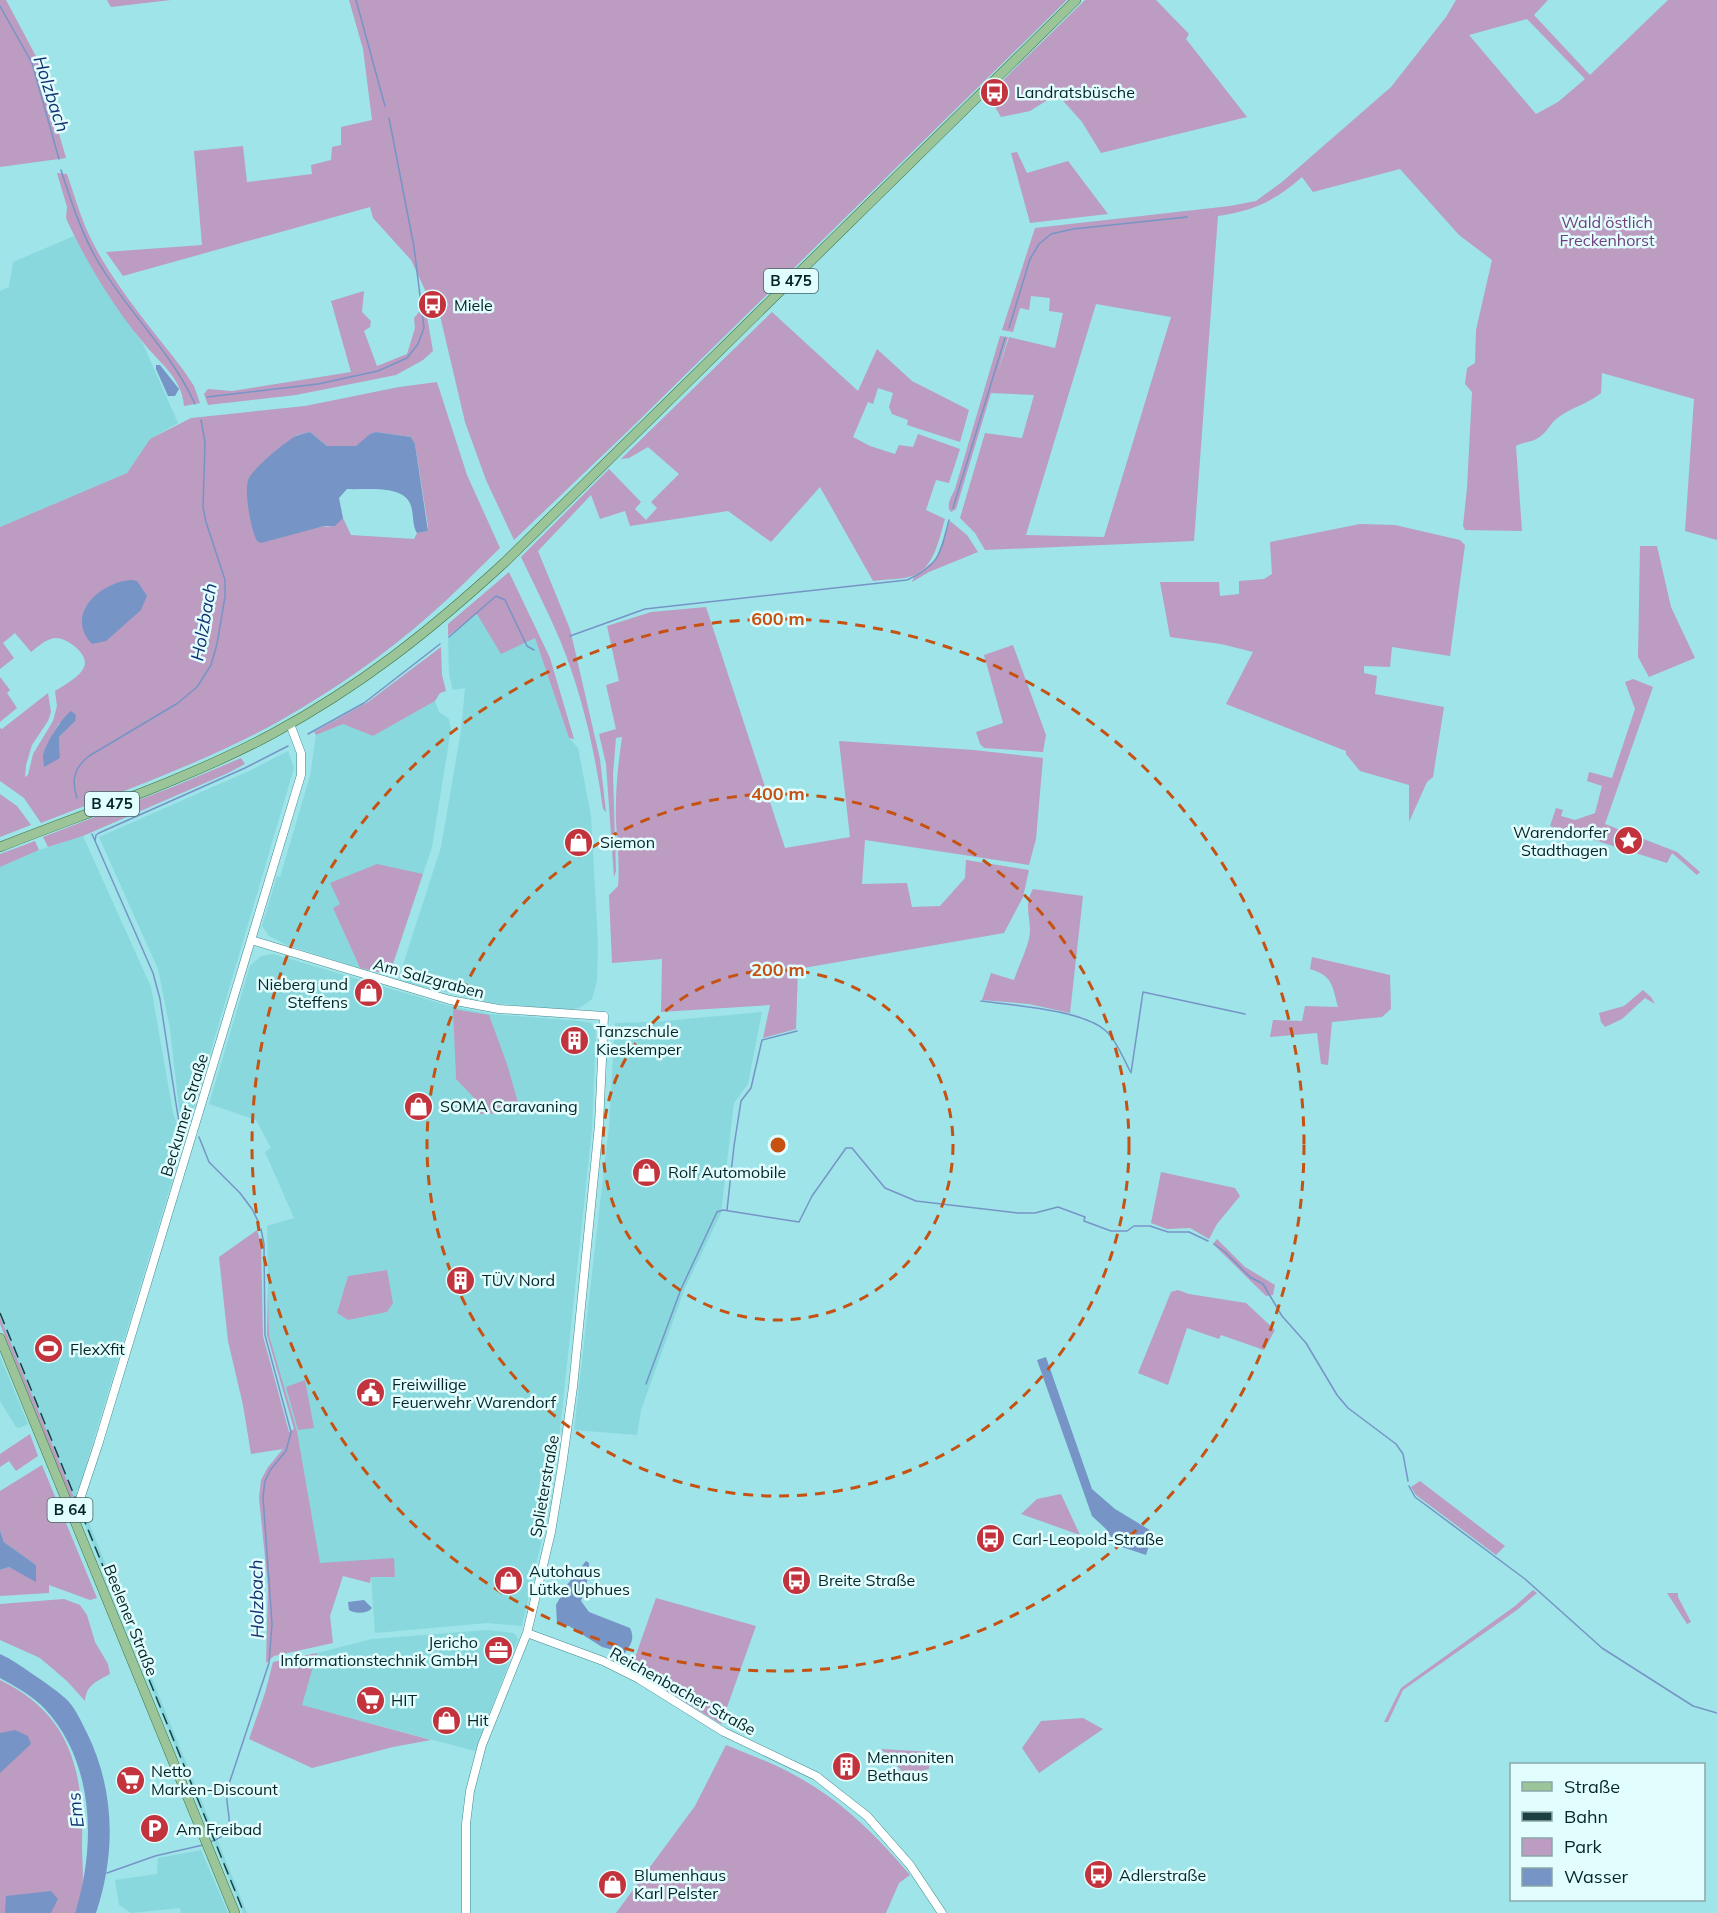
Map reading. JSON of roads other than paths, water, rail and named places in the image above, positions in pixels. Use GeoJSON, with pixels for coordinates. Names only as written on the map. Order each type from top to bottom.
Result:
{"type":"FeatureCollection","features":[{"type":"Feature","properties":{"kind":"main road","name":"B 475"},"geometry":{"type":"LineString","coordinates":[[0,847],[223,758],[325,704],[387,663],[461,602],[603,466],[1076,0]]}},
{"type":"Feature","properties":{"kind":"main road","name":"Beelener Straße"},"geometry":{"type":"LineString","coordinates":[[0,1338],[235,1913]]}},
{"type":"Feature","properties":{"kind":"street","name":"Beckumer Straße"},"geometry":{"type":"LineString","coordinates":[[70,1510],[78,1505],[98,1445],[301,775],[301,753],[290,724]]}},
{"type":"Feature","properties":{"kind":"street","name":"Am Salzgraben"},"geometry":{"type":"LineString","coordinates":[[251,940],[450,1000],[499,1010],[604,1016]]}},
{"type":"Feature","properties":{"kind":"street","name":"Splieterstraße"},"geometry":{"type":"LineString","coordinates":[[466,1913],[466,1824],[470,1791],[482,1745],[526,1633],[551,1532],[571,1398],[599,1125],[604,1016]]}},
{"type":"Feature","properties":{"kind":"street","name":"Reichenbacher Straße"},"geometry":{"type":"LineString","coordinates":[[526,1633],[603,1661],[639,1680],[724,1732],[816,1776],[859,1809],[882,1831],[910,1864],[942,1913]]}},
{"type":"Feature","properties":{"kind":"water"},"geometry":{"type":"Polygon","coordinates":[[[156,365],[160,365],[179,389],[175,396],[168,396],[156,365]]]}},
{"type":"Feature","properties":{"kind":"water"},"geometry":{"type":"Polygon","coordinates":[[[310,432],[327,446],[356,446],[370,434],[376,432],[411,437],[415,444],[428,531],[417,533],[411,506],[401,494],[384,490],[347,489],[339,498],[343,518],[335,526],[324,526],[261,543],[257,541],[249,511],[248,480],[262,463],[284,444],[296,436],[310,432]]]}},
{"type":"Feature","properties":{"kind":"water"},"geometry":{"type":"Polygon","coordinates":[[[131,580],[137,581],[147,596],[141,610],[106,641],[92,644],[84,633],[82,622],[89,602],[108,587],[131,580]]]}},
{"type":"Feature","properties":{"kind":"water"},"geometry":{"type":"Polygon","coordinates":[[[71,711],[76,715],[75,721],[59,737],[60,758],[44,767],[43,757],[46,746],[71,711]]]}},
{"type":"Feature","properties":{"kind":"water"},"geometry":{"type":"Polygon","coordinates":[[[1046,1357],[1092,1489],[1115,1509],[1153,1532],[1146,1555],[1116,1545],[1106,1529],[1092,1516],[1037,1360],[1046,1357]]]}},
{"type":"Feature","properties":{"kind":"water"},"geometry":{"type":"Polygon","coordinates":[[[0,1530],[4,1542],[36,1565],[36,1582],[9,1567],[0,1570],[0,1530]]]}},
{"type":"Feature","properties":{"kind":"water"},"geometry":{"type":"Polygon","coordinates":[[[586,1561],[589,1563],[588,1578],[581,1601],[589,1612],[630,1628],[632,1641],[625,1653],[602,1647],[569,1626],[557,1624],[556,1605],[567,1585],[586,1561]]]}},
{"type":"Feature","properties":{"kind":"water"},"geometry":{"type":"Polygon","coordinates":[[[364,1600],[372,1608],[370,1610],[361,1613],[349,1610],[348,1602],[364,1600]]]}},
{"type":"Feature","properties":{"kind":"water"},"geometry":{"type":"Polygon","coordinates":[[[0,1654],[57,1691],[69,1702],[80,1719],[96,1755],[103,1777],[110,1822],[107,1868],[96,1913],[75,1913],[82,1888],[88,1834],[87,1806],[74,1754],[62,1731],[45,1709],[30,1696],[0,1678],[0,1654]]]}},
{"type":"Feature","properties":{"kind":"water"},"geometry":{"type":"Polygon","coordinates":[[[15,1730],[28,1736],[31,1744],[0,1773],[0,1733],[15,1730]]]}},
{"type":"Feature","properties":{"kind":"water"},"geometry":{"type":"Polygon","coordinates":[[[51,1891],[58,1899],[51,1913],[5,1913],[6,1896],[51,1891]]]}},
{"type":"Feature","properties":{"kind":"waterway"},"geometry":{"type":"LineString","coordinates":[[356,0],[385,106]]}},
{"type":"Feature","properties":{"kind":"waterway","name":"Holzbach"},"geometry":{"type":"LineString","coordinates":[[0,6],[32,63],[59,159]]}},
{"type":"Feature","properties":{"kind":"waterway"},"geometry":{"type":"LineString","coordinates":[[207,397],[318,384],[378,371],[407,358],[418,344],[424,328],[414,247],[389,118]]}},
{"type":"Feature","properties":{"kind":"waterway","name":"Holzbach"},"geometry":{"type":"LineString","coordinates":[[61,170],[81,227],[97,260],[174,366],[195,404]]}},
{"type":"Feature","properties":{"kind":"waterway"},"geometry":{"type":"LineString","coordinates":[[1009,328],[1030,259],[1039,244],[1051,234],[1073,229],[1187,217]]}},
{"type":"Feature","properties":{"kind":"waterway"},"geometry":{"type":"LineString","coordinates":[[953,508],[1005,338]]}},
{"type":"Feature","properties":{"kind":"waterway","name":"Holzbach"},"geometry":{"type":"LineString","coordinates":[[77,798],[74,786],[75,775],[80,765],[89,756],[178,703],[197,687],[211,665],[225,597],[225,580],[203,507],[205,442],[201,420]]}},
{"type":"Feature","properties":{"kind":"waterway"},"geometry":{"type":"LineString","coordinates":[[570,636],[645,609],[907,580],[926,569],[937,557],[949,520]]}},
{"type":"Feature","properties":{"kind":"waterway"},"geometry":{"type":"LineString","coordinates":[[449,637],[496,596],[505,600],[527,646],[534,650]]}},
{"type":"Feature","properties":{"kind":"waterway"},"geometry":{"type":"LineString","coordinates":[[308,734],[364,703],[440,644]]}},
{"type":"Feature","properties":{"kind":"waterway"},"geometry":{"type":"LineString","coordinates":[[95,841],[99,833],[245,768],[288,746]]}},
{"type":"Feature","properties":{"kind":"waterway","name":"Holzbach"},"geometry":{"type":"LineString","coordinates":[[92,834],[153,973],[160,999],[179,1121],[186,1129]]}},
{"type":"Feature","properties":{"kind":"waterway"},"geometry":{"type":"LineString","coordinates":[[1131,1073],[1143,992],[1245,1014]]}},
{"type":"Feature","properties":{"kind":"waterway"},"geometry":{"type":"LineString","coordinates":[[981,1001],[1065,1013],[1096,1024],[1113,1040],[1130,1071]]}},
{"type":"Feature","properties":{"kind":"waterway"},"geometry":{"type":"LineString","coordinates":[[727,1210],[741,1101],[751,1088],[762,1040],[797,1031]]}},
{"type":"Feature","properties":{"kind":"waterway","name":"Holzbach"},"geometry":{"type":"LineString","coordinates":[[199,1137],[209,1162],[240,1193],[259,1223]]}},
{"type":"Feature","properties":{"kind":"waterway"},"geometry":{"type":"LineString","coordinates":[[646,1384],[681,1289],[717,1212],[723,1210],[799,1222],[812,1196],[846,1148],[852,1148],[885,1188],[916,1201],[1018,1213],[1035,1213],[1058,1207],[1085,1217],[1084,1221],[1111,1231],[1127,1231],[1134,1226],[1150,1226],[1168,1232],[1189,1232],[1208,1241]]}},
{"type":"Feature","properties":{"kind":"waterway","name":"Holzbach"},"geometry":{"type":"LineString","coordinates":[[210,1842],[220,1838],[229,1827],[227,1790],[269,1663],[272,1624],[263,1497],[265,1481],[271,1469],[286,1451],[291,1432],[265,1335],[264,1244],[261,1229]]}},
{"type":"Feature","properties":{"kind":"waterway"},"geometry":{"type":"LineString","coordinates":[[1214,1244],[1250,1277],[1263,1284],[1282,1316],[1306,1343],[1337,1395],[1348,1408],[1396,1444],[1403,1454],[1408,1481]]}},
{"type":"Feature","properties":{"kind":"waterway"},"geometry":{"type":"LineString","coordinates":[[1409,1486],[1415,1497],[1525,1579],[1602,1648],[1693,1706],[1717,1713]]}},
{"type":"Feature","properties":{"kind":"waterway","name":"Holzbach"},"geometry":{"type":"LineString","coordinates":[[107,1873],[155,1856],[203,1845]]}},
{"type":"Feature","properties":{"kind":"railway"},"geometry":{"type":"LineString","coordinates":[[0,1313],[244,1913]]}},
{"type":"Feature","properties":{"kind":"place","name":"Landratsbüsche"},"geometry":{"type":"Point","coordinates":[995,92]}},
{"type":"Feature","properties":{"kind":"place","name":"Miele"},"geometry":{"type":"Point","coordinates":[433,305]}},
{"type":"Feature","properties":{"kind":"place","name":"Warendorfer Stadthagen"},"geometry":{"type":"Point","coordinates":[1629,841]}},
{"type":"Feature","properties":{"kind":"place","name":"Siemon"},"geometry":{"type":"Point","coordinates":[579,842]}},
{"type":"Feature","properties":{"kind":"place","name":"Nieberg und Steffens"},"geometry":{"type":"Point","coordinates":[369,993]}},
{"type":"Feature","properties":{"kind":"place","name":"Tanzschule Kieskemper"},"geometry":{"type":"Point","coordinates":[575,1040]}},
{"type":"Feature","properties":{"kind":"place","name":"SOMA Caravaning"},"geometry":{"type":"Point","coordinates":[419,1106]}},
{"type":"Feature","properties":{"kind":"place","name":"Rolf Automobile"},"geometry":{"type":"Point","coordinates":[647,1172]}},
{"type":"Feature","properties":{"kind":"place","name":"TÜV Nord"},"geometry":{"type":"Point","coordinates":[461,1280]}},
{"type":"Feature","properties":{"kind":"place","name":"FlexXfit"},"geometry":{"type":"Point","coordinates":[49,1349]}},
{"type":"Feature","properties":{"kind":"place","name":"Freiwillige Feuerwehr Warendorf"},"geometry":{"type":"Point","coordinates":[371,1393]}},
{"type":"Feature","properties":{"kind":"place","name":"Carl-Leopold-Straße"},"geometry":{"type":"Point","coordinates":[991,1539]}},
{"type":"Feature","properties":{"kind":"place","name":"Autohaus Lütke Uphues"},"geometry":{"type":"Point","coordinates":[508,1580]}},
{"type":"Feature","properties":{"kind":"place","name":"Breite Straße"},"geometry":{"type":"Point","coordinates":[797,1580]}},
{"type":"Feature","properties":{"kind":"place","name":"Jericho Informationstechnik GmbH"},"geometry":{"type":"Point","coordinates":[499,1651]}},
{"type":"Feature","properties":{"kind":"place","name":"HIT"},"geometry":{"type":"Point","coordinates":[370,1700]}},
{"type":"Feature","properties":{"kind":"place","name":"Hit"},"geometry":{"type":"Point","coordinates":[446,1720]}},
{"type":"Feature","properties":{"kind":"place","name":"Mennoniten Bethaus"},"geometry":{"type":"Point","coordinates":[846,1766]}},
{"type":"Feature","properties":{"kind":"place","name":"Netto Marken-Discount"},"geometry":{"type":"Point","coordinates":[130,1780]}},
{"type":"Feature","properties":{"kind":"place","name":"Am Freibad"},"geometry":{"type":"Point","coordinates":[155,1829]}},
{"type":"Feature","properties":{"kind":"place","name":"Adlerstraße"},"geometry":{"type":"Point","coordinates":[1098,1875]}},
{"type":"Feature","properties":{"kind":"place","name":"Blumenhaus Karl Pelster"},"geometry":{"type":"Point","coordinates":[613,1884]}},
{"type":"Feature","properties":{"kind":"park label","name":"Wald östlich Freckenhorst"},"geometry":{"type":"Point","coordinates":[1607,231]}},
{"type":"Feature","properties":{"kind":"water label","name":"Ems"},"geometry":{"type":"Point","coordinates":[76,1810]}}]}
